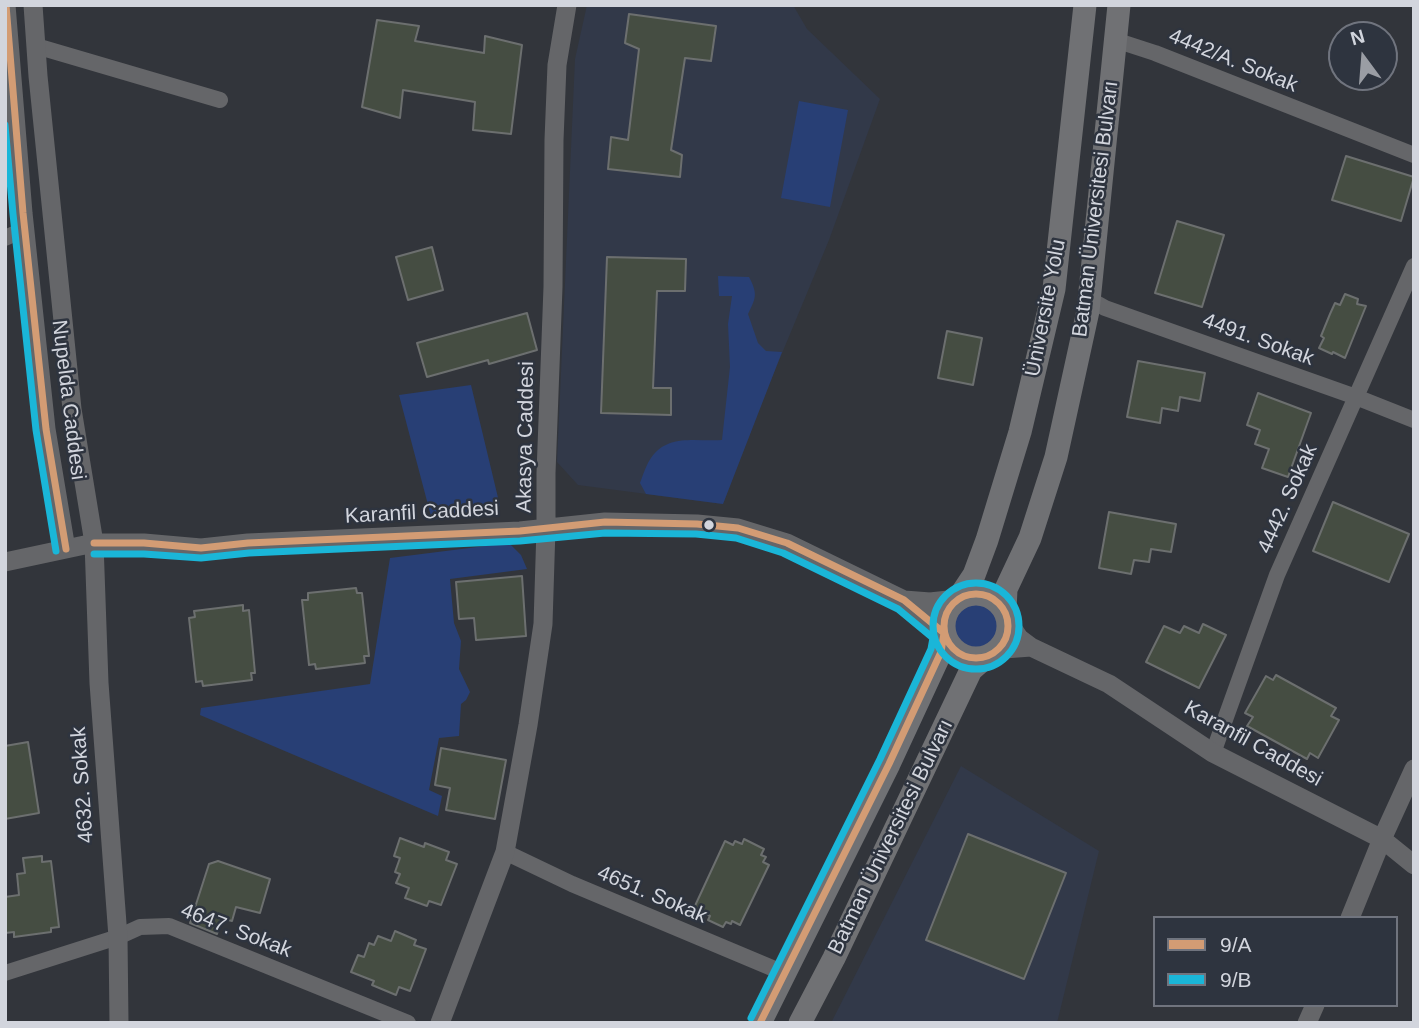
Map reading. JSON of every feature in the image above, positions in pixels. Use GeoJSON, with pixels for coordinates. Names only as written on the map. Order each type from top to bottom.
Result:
{"type":"FeatureCollection","features":[{"type":"Feature","properties":{"kind":"main road","name":"Üniversite Yolu"},"geometry":{"type":"LineString","coordinates":[[958,599],[974,575],[1020,432],[1054,289],[1085,5]]}},
{"type":"Feature","properties":{"kind":"main road","name":"Batman Üniversitesi Bulvarı"},"geometry":{"type":"LineString","coordinates":[[1006,617],[1006,589],[1030,538],[1056,457],[1088,311],[1119,5]]}},
{"type":"Feature","properties":{"kind":"main road"},"geometry":{"type":"LineString","coordinates":[[968,595],[989,597],[998,603],[1006,617],[1008,632],[1003,643],[992,654],[976,659],[956,652],[949,645],[944,633],[945,615],[958,599],[968,595]]}},
{"type":"Feature","properties":{"kind":"main road"},"geometry":{"type":"LineString","coordinates":[[760,1023],[895,752],[941,652],[944,633]]}},
{"type":"Feature","properties":{"kind":"main road","name":"Batman Üniversitesi Bulvarı"},"geometry":{"type":"LineString","coordinates":[[800,1023],[834,958],[971,670],[992,654]]}},
{"type":"Feature","properties":{"kind":"street","name":"Nupelda Caddesi"},"geometry":{"type":"LineString","coordinates":[[6,5],[25,229],[46,429],[66,549]]}},
{"type":"Feature","properties":{"kind":"street","name":"Nupelda Caddesi"},"geometry":{"type":"LineString","coordinates":[[33,5],[72,409],[94,543]]}},
{"type":"Feature","properties":{"kind":"street","name":"Akasya Caddesi"},"geometry":{"type":"LineString","coordinates":[[440,1023],[505,852],[543,624],[557,65],[567,5]]}},
{"type":"Feature","properties":{"kind":"street","name":"4442/A. Sokak"},"geometry":{"type":"LineString","coordinates":[[1115,40],[1155,52],[1414,155]]}},
{"type":"Feature","properties":{"kind":"street"},"geometry":{"type":"LineString","coordinates":[[36,46],[220,100]]}},
{"type":"Feature","properties":{"kind":"street"},"geometry":{"type":"LineString","coordinates":[[5,238],[25,229]]}},
{"type":"Feature","properties":{"kind":"street","name":"4442. Sokak"},"geometry":{"type":"LineString","coordinates":[[1213,753],[1277,575],[1414,267]]}},
{"type":"Feature","properties":{"kind":"street","name":"4491. Sokak"},"geometry":{"type":"LineString","coordinates":[[1089,299],[1105,308],[1414,420]]}},
{"type":"Feature","properties":{"kind":"street","name":"Karanfil Caddesi"},"geometry":{"type":"LineString","coordinates":[[5,562],[94,543],[144,542],[201,548],[248,543],[520,531],[605,522],[697,524],[738,528],[786,544],[904,600]]}},
{"type":"Feature","properties":{"kind":"street","name":"4632. Sokak"},"geometry":{"type":"LineString","coordinates":[[94,543],[99,683],[118,937],[119,1023]]}},
{"type":"Feature","properties":{"kind":"street"},"geometry":{"type":"LineString","coordinates":[[904,600],[930,602],[958,599]]}},
{"type":"Feature","properties":{"kind":"street"},"geometry":{"type":"LineString","coordinates":[[904,600],[944,633]]}},
{"type":"Feature","properties":{"kind":"street"},"geometry":{"type":"LineString","coordinates":[[1006,617],[1019,638],[1031,647]]}},
{"type":"Feature","properties":{"kind":"street"},"geometry":{"type":"LineString","coordinates":[[992,654],[1004,649],[1031,647]]}},
{"type":"Feature","properties":{"kind":"street","name":"Karanfil Caddesi"},"geometry":{"type":"LineString","coordinates":[[1031,647],[1109,684],[1213,753],[1382,839],[1414,865]]}},
{"type":"Feature","properties":{"kind":"street"},"geometry":{"type":"LineString","coordinates":[[1351,916],[1414,769]]}},
{"type":"Feature","properties":{"kind":"street","name":"4651. Sokak"},"geometry":{"type":"LineString","coordinates":[[505,852],[572,884],[784,973]]}},
{"type":"Feature","properties":{"kind":"street","name":"4647. Sokak"},"geometry":{"type":"LineString","coordinates":[[5,973],[140,928],[169,926],[408,1023]]}},
{"type":"Feature","properties":{"kind":"street"},"geometry":{"type":"LineString","coordinates":[[1307,1023],[1314,1007]]}},
{"type":"Feature","properties":{"kind":"shaded area"},"geometry":{"type":"Polygon","coordinates":[[[587,5],[793,5],[807,29],[880,99],[829,240],[723,504],[578,485],[557,462],[575,59],[587,5]]]}},
{"type":"Feature","properties":{"kind":"shaded area"},"geometry":{"type":"Polygon","coordinates":[[[799,101],[848,110],[830,207],[781,198],[799,101]]]}},
{"type":"Feature","properties":{"kind":"shaded area"},"geometry":{"type":"Polygon","coordinates":[[[718,276],[749,277],[755,296],[748,314],[758,343],[766,351],[782,352],[723,504],[646,494],[640,483],[649,461],[658,450],[684,440],[722,440],[730,367],[728,324],[732,296],[719,296],[718,276]]]}},
{"type":"Feature","properties":{"kind":"shaded area"},"geometry":{"type":"Polygon","coordinates":[[[471,385],[500,506],[432,520],[399,395],[471,385]]]}},
{"type":"Feature","properties":{"kind":"shaded area"},"geometry":{"type":"Polygon","coordinates":[[[509,543],[521,555],[527,569],[450,579],[454,623],[461,641],[459,669],[470,692],[461,704],[459,736],[439,738],[429,790],[442,796],[438,816],[200,715],[201,708],[370,684],[390,558],[509,543]]]}},
{"type":"Feature","properties":{"kind":"shaded area"},"geometry":{"type":"Polygon","coordinates":[[[975,603],[992,609],[998,626],[992,643],[975,649],[958,643],[952,626],[958,609],[975,603]]]}},
{"type":"Feature","properties":{"kind":"shaded area"},"geometry":{"type":"Polygon","coordinates":[[[961,766],[1099,851],[1057,1023],[831,1023],[961,766]]]}},
{"type":"Feature","properties":{"kind":"building"},"geometry":{"type":"Polygon","coordinates":[[[629,14],[716,26],[711,61],[685,58],[671,150],[682,155],[680,177],[608,169],[611,137],[628,140],[639,49],[625,43],[629,14]]]}},
{"type":"Feature","properties":{"kind":"building"},"geometry":{"type":"Polygon","coordinates":[[[377,20],[419,26],[415,41],[484,53],[485,36],[522,45],[511,134],[473,130],[475,102],[403,90],[400,118],[362,107],[377,20]]]}},
{"type":"Feature","properties":{"kind":"building"},"geometry":{"type":"Polygon","coordinates":[[[1346,156],[1414,177],[1401,221],[1332,200],[1346,156]]]}},
{"type":"Feature","properties":{"kind":"building"},"geometry":{"type":"Polygon","coordinates":[[[1177,221],[1224,235],[1202,307],[1155,293],[1177,221]]]}},
{"type":"Feature","properties":{"kind":"building"},"geometry":{"type":"Polygon","coordinates":[[[432,247],[443,290],[408,300],[396,257],[432,247]]]}},
{"type":"Feature","properties":{"kind":"building"},"geometry":{"type":"Polygon","coordinates":[[[607,257],[686,259],[685,291],[657,291],[653,388],[671,388],[671,415],[601,413],[607,257]]]}},
{"type":"Feature","properties":{"kind":"building"},"geometry":{"type":"Polygon","coordinates":[[[1345,294],[1358,299],[1357,304],[1366,306],[1345,358],[1319,348],[1324,338],[1321,336],[1335,303],[1340,305],[1345,294]]]}},
{"type":"Feature","properties":{"kind":"building"},"geometry":{"type":"Polygon","coordinates":[[[527,313],[537,350],[489,364],[488,360],[427,377],[417,343],[527,313]]]}},
{"type":"Feature","properties":{"kind":"building"},"geometry":{"type":"Polygon","coordinates":[[[947,331],[982,338],[973,385],[938,378],[947,331]]]}},
{"type":"Feature","properties":{"kind":"building"},"geometry":{"type":"Polygon","coordinates":[[[1138,361],[1205,373],[1200,401],[1180,397],[1178,411],[1162,408],[1160,423],[1127,417],[1138,361]]]}},
{"type":"Feature","properties":{"kind":"building"},"geometry":{"type":"Polygon","coordinates":[[[1258,393],[1311,413],[1288,477],[1262,468],[1269,449],[1255,444],[1260,430],[1247,425],[1258,393]]]}},
{"type":"Feature","properties":{"kind":"building"},"geometry":{"type":"Polygon","coordinates":[[[1333,502],[1409,534],[1389,582],[1313,551],[1333,502]]]}},
{"type":"Feature","properties":{"kind":"building"},"geometry":{"type":"Polygon","coordinates":[[[1109,512],[1176,524],[1171,552],[1151,549],[1149,562],[1134,560],[1131,574],[1099,568],[1109,512]]]}},
{"type":"Feature","properties":{"kind":"building"},"geometry":{"type":"Polygon","coordinates":[[[522,576],[526,636],[476,640],[474,618],[459,619],[456,582],[522,576]]]}},
{"type":"Feature","properties":{"kind":"building"},"geometry":{"type":"Polygon","coordinates":[[[356,588],[357,593],[362,593],[369,656],[364,656],[365,663],[316,669],[315,664],[309,665],[302,600],[308,600],[308,593],[356,588]]]}},
{"type":"Feature","properties":{"kind":"building"},"geometry":{"type":"Polygon","coordinates":[[[243,605],[243,611],[249,610],[255,673],[251,673],[252,680],[203,686],[202,681],[196,682],[189,618],[195,617],[194,611],[243,605]]]}},
{"type":"Feature","properties":{"kind":"building"},"geometry":{"type":"Polygon","coordinates":[[[1203,624],[1226,635],[1199,688],[1146,662],[1164,626],[1180,633],[1184,626],[1199,633],[1203,624]]]}},
{"type":"Feature","properties":{"kind":"building"},"geometry":{"type":"Polygon","coordinates":[[[1276,675],[1336,708],[1331,716],[1339,720],[1318,758],[1310,753],[1307,759],[1247,726],[1253,717],[1245,713],[1266,676],[1273,680],[1276,675]]]}},
{"type":"Feature","properties":{"kind":"building"},"geometry":{"type":"Polygon","coordinates":[[[28,742],[39,813],[5,819],[5,746],[28,742]]]}},
{"type":"Feature","properties":{"kind":"building"},"geometry":{"type":"Polygon","coordinates":[[[441,748],[506,760],[495,819],[446,810],[450,788],[435,785],[441,748]]]}},
{"type":"Feature","properties":{"kind":"building"},"geometry":{"type":"Polygon","coordinates":[[[968,834],[1066,873],[1024,979],[926,940],[968,834]]]}},
{"type":"Feature","properties":{"kind":"building"},"geometry":{"type":"Polygon","coordinates":[[[400,838],[449,852],[446,860],[457,864],[441,905],[429,901],[427,906],[405,898],[409,888],[396,883],[400,874],[395,872],[400,858],[394,856],[400,838]]]}},
{"type":"Feature","properties":{"kind":"building"},"geometry":{"type":"Polygon","coordinates":[[[744,839],[764,849],[761,855],[766,857],[763,862],[769,865],[740,925],[732,921],[731,924],[726,922],[723,927],[708,920],[710,916],[694,908],[725,841],[733,845],[735,841],[742,844],[744,839]]]}},
{"type":"Feature","properties":{"kind":"building"},"geometry":{"type":"Polygon","coordinates":[[[42,856],[42,862],[51,861],[59,927],[51,928],[51,932],[14,937],[14,932],[5,933],[5,897],[19,895],[17,874],[25,873],[23,858],[42,856]]]}},
{"type":"Feature","properties":{"kind":"building"},"geometry":{"type":"Polygon","coordinates":[[[218,861],[270,879],[260,913],[236,907],[232,921],[221,918],[217,934],[190,923],[209,864],[218,861]]]}},
{"type":"Feature","properties":{"kind":"building"},"geometry":{"type":"Polygon","coordinates":[[[395,931],[416,940],[414,945],[426,949],[410,991],[399,987],[396,995],[372,985],[374,981],[351,972],[358,955],[364,957],[369,943],[374,945],[378,936],[391,941],[395,931]]]}},
{"type":"Feature","properties":{"kind":"transit line","name":"9/A"},"geometry":{"type":"LineString","coordinates":[[6,5],[23,213],[46,429],[66,549]]}},
{"type":"Feature","properties":{"kind":"transit line","name":"9/B"},"geometry":{"type":"LineString","coordinates":[[5,125],[36,430],[56,551]]}},
{"type":"Feature","properties":{"kind":"transit line","name":"9/A"},"geometry":{"type":"LineString","coordinates":[[94,543],[144,543],[201,548],[248,543],[520,531],[605,522],[697,524],[738,528],[787,543],[904,600],[944,633],[941,652],[889,764],[760,1023]]}},
{"type":"Feature","properties":{"kind":"transit line","name":"9/B"},"geometry":{"type":"LineString","coordinates":[[94,554],[201,558],[249,553],[520,541],[605,533],[696,534],[736,538],[783,553],[898,609],[933,638],[931,649],[880,759],[751,1018]]}},
{"type":"Feature","properties":{"kind":"transit line","name":"9/B"},"geometry":{"type":"LineString","coordinates":[[976,583],[992,587],[1006,596],[1015,610],[1019,626],[1015,642],[1006,656],[992,665],[976,669],[960,665],[946,656],[937,642],[933,626],[937,610],[946,596],[960,587],[976,583]]}},
{"type":"Feature","properties":{"kind":"transit line","name":"9/A"},"geometry":{"type":"LineString","coordinates":[[970,594],[982,594],[999,603],[1006,614],[1008,626],[1006,638],[999,649],[982,658],[970,658],[958,653],[949,644],[944,632],[944,620],[949,608],[958,599],[970,594]]}}]}
